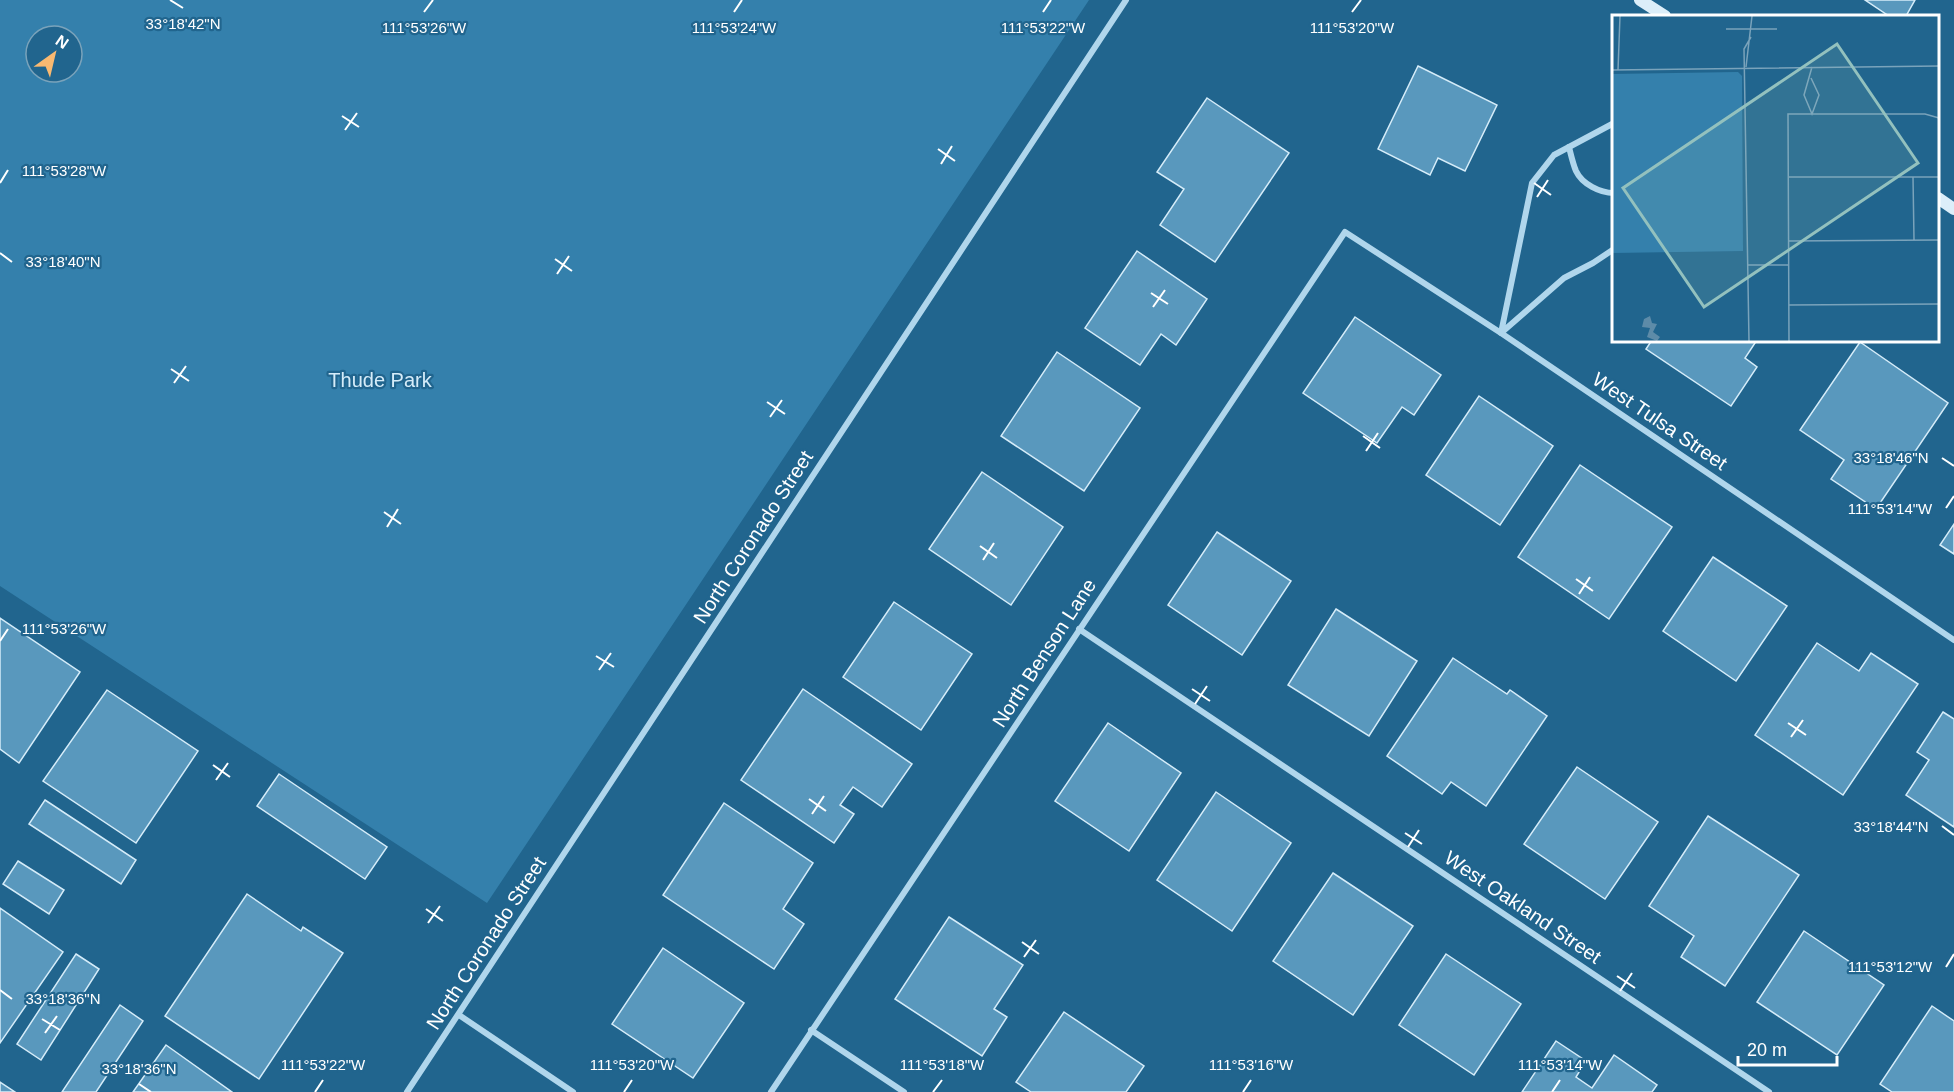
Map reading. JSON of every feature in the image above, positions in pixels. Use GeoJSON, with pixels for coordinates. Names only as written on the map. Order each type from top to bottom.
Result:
{"type":"FeatureCollection","features":[{"type":"Feature","properties":{"kind":"street","name":"North Coronado Street"},"geometry":{"type":"LineString","coordinates":[[407,1092],[1126,0]]}},
{"type":"Feature","properties":{"kind":"street"},"geometry":{"type":"LineString","coordinates":[[1640,0],[1663,15]]}},
{"type":"Feature","properties":{"kind":"street"},"geometry":{"type":"LineString","coordinates":[[1501,333],[1532,183],[1554,155],[1612,124]]}},
{"type":"Feature","properties":{"kind":"street"},"geometry":{"type":"LineString","coordinates":[[1569,147],[1577,172],[1588,184],[1605,193],[1612,193]]}},
{"type":"Feature","properties":{"kind":"street"},"geometry":{"type":"LineString","coordinates":[[1939,199],[1954,209]]}},
{"type":"Feature","properties":{"kind":"street","name":"West Tulsa Street"},"geometry":{"type":"LineString","coordinates":[[1346,232],[1501,333],[1954,640]]}},
{"type":"Feature","properties":{"kind":"street","name":"North Benson Lane"},"geometry":{"type":"LineString","coordinates":[[771,1092],[1346,232]]}},
{"type":"Feature","properties":{"kind":"street"},"geometry":{"type":"LineString","coordinates":[[1501,333],[1563,278],[1612,250]]}},
{"type":"Feature","properties":{"kind":"street","name":"West Oakland Street"},"geometry":{"type":"LineString","coordinates":[[1079,629],[1769,1092]]}},
{"type":"Feature","properties":{"kind":"street"},"geometry":{"type":"LineString","coordinates":[[459,1015],[573,1092]]}},
{"type":"Feature","properties":{"kind":"street"},"geometry":{"type":"LineString","coordinates":[[811,1030],[904,1092]]}},
{"type":"Feature","properties":{"kind":"green space","name":"Thude Park"},"geometry":{"type":"Polygon","coordinates":[[[0,0],[1089,0],[487,903],[0,586],[0,0]]]}},
{"type":"Feature","properties":{"kind":"building"},"geometry":{"type":"Polygon","coordinates":[[[1865,0],[1915,0],[1907,15],[1888,15],[1865,0]]]}},
{"type":"Feature","properties":{"kind":"building"},"geometry":{"type":"Polygon","coordinates":[[[1418,66],[1497,105],[1465,171],[1438,158],[1430,175],[1378,149],[1418,66]]]}},
{"type":"Feature","properties":{"kind":"building"},"geometry":{"type":"Polygon","coordinates":[[[1207,98],[1289,153],[1215,262],[1160,225],[1184,189],[1157,172],[1207,98]]]}},
{"type":"Feature","properties":{"kind":"building"},"geometry":{"type":"Polygon","coordinates":[[[1137,251],[1207,299],[1176,345],[1161,334],[1140,365],[1085,328],[1137,251]]]}},
{"type":"Feature","properties":{"kind":"building"},"geometry":{"type":"Polygon","coordinates":[[[1355,317],[1441,375],[1414,415],[1402,407],[1377,443],[1303,393],[1355,317]]]}},
{"type":"Feature","properties":{"kind":"building"},"geometry":{"type":"Polygon","coordinates":[[[1651,342],[1756,342],[1745,358],[1757,367],[1731,406],[1646,349],[1651,342]]]}},
{"type":"Feature","properties":{"kind":"building"},"geometry":{"type":"Polygon","coordinates":[[[1860,342],[1948,403],[1876,509],[1831,479],[1844,460],[1800,430],[1860,342]]]}},
{"type":"Feature","properties":{"kind":"building"},"geometry":{"type":"Polygon","coordinates":[[[1057,352],[1140,408],[1084,491],[1001,436],[1057,352]]]}},
{"type":"Feature","properties":{"kind":"building"},"geometry":{"type":"Polygon","coordinates":[[[1479,396],[1553,446],[1500,525],[1426,475],[1479,396]]]}},
{"type":"Feature","properties":{"kind":"building"},"geometry":{"type":"Polygon","coordinates":[[[1580,465],[1672,527],[1609,619],[1518,557],[1580,465]]]}},
{"type":"Feature","properties":{"kind":"building"},"geometry":{"type":"Polygon","coordinates":[[[982,472],[1063,527],[1011,605],[929,549],[982,472]]]}},
{"type":"Feature","properties":{"kind":"building"},"geometry":{"type":"Polygon","coordinates":[[[1954,524],[1954,554],[1940,545],[1954,524]]]}},
{"type":"Feature","properties":{"kind":"building"},"geometry":{"type":"Polygon","coordinates":[[[1217,532],[1291,581],[1242,655],[1168,605],[1217,532]]]}},
{"type":"Feature","properties":{"kind":"building"},"geometry":{"type":"Polygon","coordinates":[[[1713,557],[1787,606],[1736,681],[1663,631],[1713,557]]]}},
{"type":"Feature","properties":{"kind":"building"},"geometry":{"type":"Polygon","coordinates":[[[894,602],[972,654],[921,730],[843,677],[894,602]]]}},
{"type":"Feature","properties":{"kind":"building"},"geometry":{"type":"Polygon","coordinates":[[[1336,609],[1417,661],[1369,736],[1288,685],[1336,609]]]}},
{"type":"Feature","properties":{"kind":"building"},"geometry":{"type":"Polygon","coordinates":[[[0,618],[80,672],[19,763],[0,749],[0,618]]]}},
{"type":"Feature","properties":{"kind":"building"},"geometry":{"type":"Polygon","coordinates":[[[1817,643],[1859,671],[1871,653],[1918,684],[1843,795],[1755,735],[1817,643]]]}},
{"type":"Feature","properties":{"kind":"building"},"geometry":{"type":"Polygon","coordinates":[[[1453,658],[1507,694],[1510,690],[1547,716],[1486,806],[1451,782],[1442,794],[1387,756],[1453,658]]]}},
{"type":"Feature","properties":{"kind":"building"},"geometry":{"type":"Polygon","coordinates":[[[803,689],[912,764],[882,807],[853,787],[840,805],[854,814],[834,843],[741,780],[803,689]]]}},
{"type":"Feature","properties":{"kind":"building"},"geometry":{"type":"Polygon","coordinates":[[[107,690],[198,751],[136,843],[43,781],[107,690]]]}},
{"type":"Feature","properties":{"kind":"building"},"geometry":{"type":"Polygon","coordinates":[[[1943,712],[1954,719],[1954,827],[1906,795],[1929,760],[1917,752],[1943,712]]]}},
{"type":"Feature","properties":{"kind":"building"},"geometry":{"type":"Polygon","coordinates":[[[1108,723],[1181,773],[1129,851],[1055,801],[1108,723]]]}},
{"type":"Feature","properties":{"kind":"building"},"geometry":{"type":"Polygon","coordinates":[[[1577,767],[1658,822],[1605,899],[1524,844],[1577,767]]]}},
{"type":"Feature","properties":{"kind":"building"},"geometry":{"type":"Polygon","coordinates":[[[279,774],[387,847],[365,879],[257,806],[279,774]]]}},
{"type":"Feature","properties":{"kind":"building"},"geometry":{"type":"Polygon","coordinates":[[[1216,792],[1291,843],[1232,931],[1157,880],[1216,792]]]}},
{"type":"Feature","properties":{"kind":"building"},"geometry":{"type":"Polygon","coordinates":[[[45,800],[136,860],[121,884],[29,824],[45,800]]]}},
{"type":"Feature","properties":{"kind":"building"},"geometry":{"type":"Polygon","coordinates":[[[724,803],[813,863],[783,909],[804,924],[774,969],[663,895],[724,803]]]}},
{"type":"Feature","properties":{"kind":"building"},"geometry":{"type":"Polygon","coordinates":[[[1708,816],[1799,875],[1725,986],[1681,957],[1694,936],[1649,906],[1708,816]]]}},
{"type":"Feature","properties":{"kind":"building"},"geometry":{"type":"Polygon","coordinates":[[[18,861],[64,890],[49,914],[3,884],[18,861]]]}},
{"type":"Feature","properties":{"kind":"building"},"geometry":{"type":"Polygon","coordinates":[[[1333,873],[1413,926],[1353,1015],[1273,961],[1333,873]]]}},
{"type":"Feature","properties":{"kind":"building"},"geometry":{"type":"Polygon","coordinates":[[[247,894],[301,931],[303,927],[343,953],[259,1079],[165,1016],[247,894]]]}},
{"type":"Feature","properties":{"kind":"building"},"geometry":{"type":"Polygon","coordinates":[[[0,908],[63,952],[0,1043],[0,908]]]}},
{"type":"Feature","properties":{"kind":"building"},"geometry":{"type":"Polygon","coordinates":[[[949,917],[1023,965],[994,1009],[1007,1017],[982,1056],[895,999],[949,917]]]}},
{"type":"Feature","properties":{"kind":"building"},"geometry":{"type":"Polygon","coordinates":[[[1804,931],[1884,985],[1837,1055],[1757,1002],[1804,931]]]}},
{"type":"Feature","properties":{"kind":"building"},"geometry":{"type":"Polygon","coordinates":[[[663,948],[744,1003],[693,1078],[612,1024],[663,948]]]}},
{"type":"Feature","properties":{"kind":"building"},"geometry":{"type":"Polygon","coordinates":[[[76,954],[99,969],[41,1060],[17,1044],[76,954]]]}},
{"type":"Feature","properties":{"kind":"building"},"geometry":{"type":"Polygon","coordinates":[[[1446,954],[1521,1004],[1474,1075],[1399,1025],[1446,954]]]}},
{"type":"Feature","properties":{"kind":"building"},"geometry":{"type":"Polygon","coordinates":[[[120,1005],[143,1021],[96,1092],[62,1092],[120,1005]]]}},
{"type":"Feature","properties":{"kind":"building"},"geometry":{"type":"Polygon","coordinates":[[[1932,1006],[1954,1021],[1954,1092],[1892,1092],[1880,1084],[1932,1006]]]}},
{"type":"Feature","properties":{"kind":"building"},"geometry":{"type":"Polygon","coordinates":[[[1064,1012],[1144,1066],[1126,1092],[1031,1092],[1016,1082],[1064,1012]]]}},
{"type":"Feature","properties":{"kind":"building"},"geometry":{"type":"Polygon","coordinates":[[[1556,1041],[1586,1061],[1576,1077],[1592,1088],[1614,1055],[1657,1085],[1652,1092],[1522,1092],[1556,1041]]]}},
{"type":"Feature","properties":{"kind":"building"},"geometry":{"type":"Polygon","coordinates":[[[166,1045],[232,1092],[133,1092],[166,1045]]]}},
{"type":"Feature","properties":{"kind":"building"},"geometry":{"type":"Polygon","coordinates":[[[0,1082],[15,1092],[0,1092],[0,1082]]]}}]}
